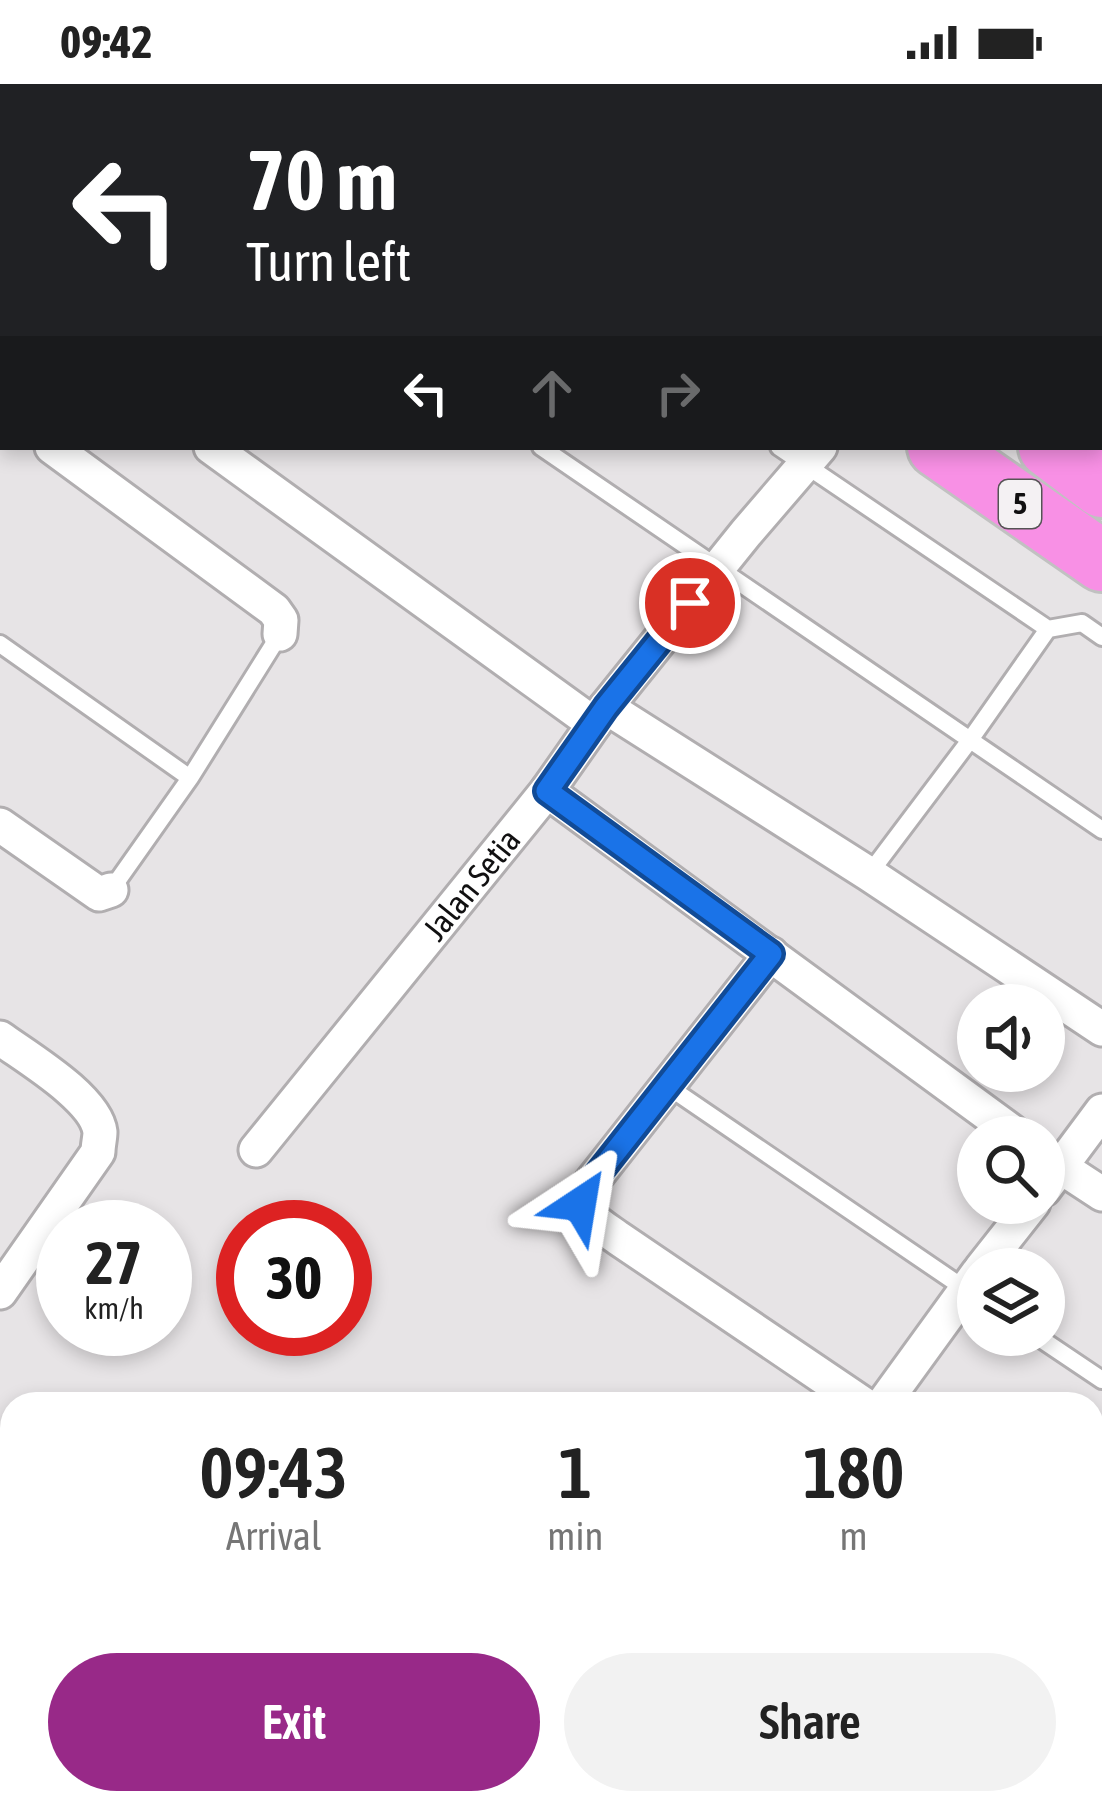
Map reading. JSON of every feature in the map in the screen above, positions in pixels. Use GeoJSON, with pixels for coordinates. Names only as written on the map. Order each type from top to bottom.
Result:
{"type":"FeatureCollection","features":[{"type":"Feature","properties":{"kind":"highway","name":"5"},"geometry":{"type":"LineString","coordinates":[[942,450],[1102,561]]}},
{"type":"Feature","properties":{"kind":"highway"},"geometry":{"type":"LineString","coordinates":[[990,450],[1102,531]]}},
{"type":"Feature","properties":{"kind":"highway","name":"5"},"geometry":{"type":"LineString","coordinates":[[1053,450],[1102,487]]}},
{"type":"Feature","properties":{"kind":"street"},"geometry":{"type":"LineString","coordinates":[[56,450],[274,610],[281,620],[280,634]]}},
{"type":"Feature","properties":{"kind":"street"},"geometry":{"type":"LineString","coordinates":[[215,450],[600,715],[869,874],[1102,1030]]}},
{"type":"Feature","properties":{"kind":"street","name":"Jalan Setia"},"geometry":{"type":"LineString","coordinates":[[256,1150],[547,791],[801,453]]}},
{"type":"Feature","properties":{"kind":"street"},"geometry":{"type":"LineString","coordinates":[[547,791],[991,1116]]}},
{"type":"Feature","properties":{"kind":"street"},"geometry":{"type":"LineString","coordinates":[[0,825],[99,894],[111,890]]}},
{"type":"Feature","properties":{"kind":"street"},"geometry":{"type":"LineString","coordinates":[[771,954],[579,1198],[581,1208],[618,1238],[845,1392]]}},
{"type":"Feature","properties":{"kind":"street"},"geometry":{"type":"LineString","coordinates":[[0,1038],[74,1094],[100,1129],[98,1152],[0,1292]]}},
{"type":"Feature","properties":{"kind":"street"},"geometry":{"type":"LineString","coordinates":[[1065,1154],[1102,1112]]}},
{"type":"Feature","properties":{"kind":"street"},"geometry":{"type":"LineString","coordinates":[[1065,1178],[1102,1194]]}},
{"type":"Feature","properties":{"kind":"street"},"geometry":{"type":"LineString","coordinates":[[892,1392],[957,1307]]}},
{"type":"Feature","properties":{"kind":"lane"},"geometry":{"type":"LineString","coordinates":[[545,450],[1102,830]]}},
{"type":"Feature","properties":{"kind":"lane"},"geometry":{"type":"LineString","coordinates":[[801,453],[1048,629]]}},
{"type":"Feature","properties":{"kind":"lane"},"geometry":{"type":"LineString","coordinates":[[869,874],[1048,629],[1082,623],[1102,637]]}},
{"type":"Feature","properties":{"kind":"lane"},"geometry":{"type":"LineString","coordinates":[[111,890],[190,778],[280,634]]}},
{"type":"Feature","properties":{"kind":"lane"},"geometry":{"type":"LineString","coordinates":[[0,644],[190,778]]}},
{"type":"Feature","properties":{"kind":"lane"},"geometry":{"type":"LineString","coordinates":[[666,1085],[957,1270]]}},
{"type":"Feature","properties":{"kind":"lane"},"geometry":{"type":"LineString","coordinates":[[1065,1355],[1102,1380]]}},
{"type":"Feature","properties":{"kind":"route"},"geometry":{"type":"LineString","coordinates":[[580,1204],[579,1198],[771,954],[547,791],[606,707],[690,603]]}}]}
